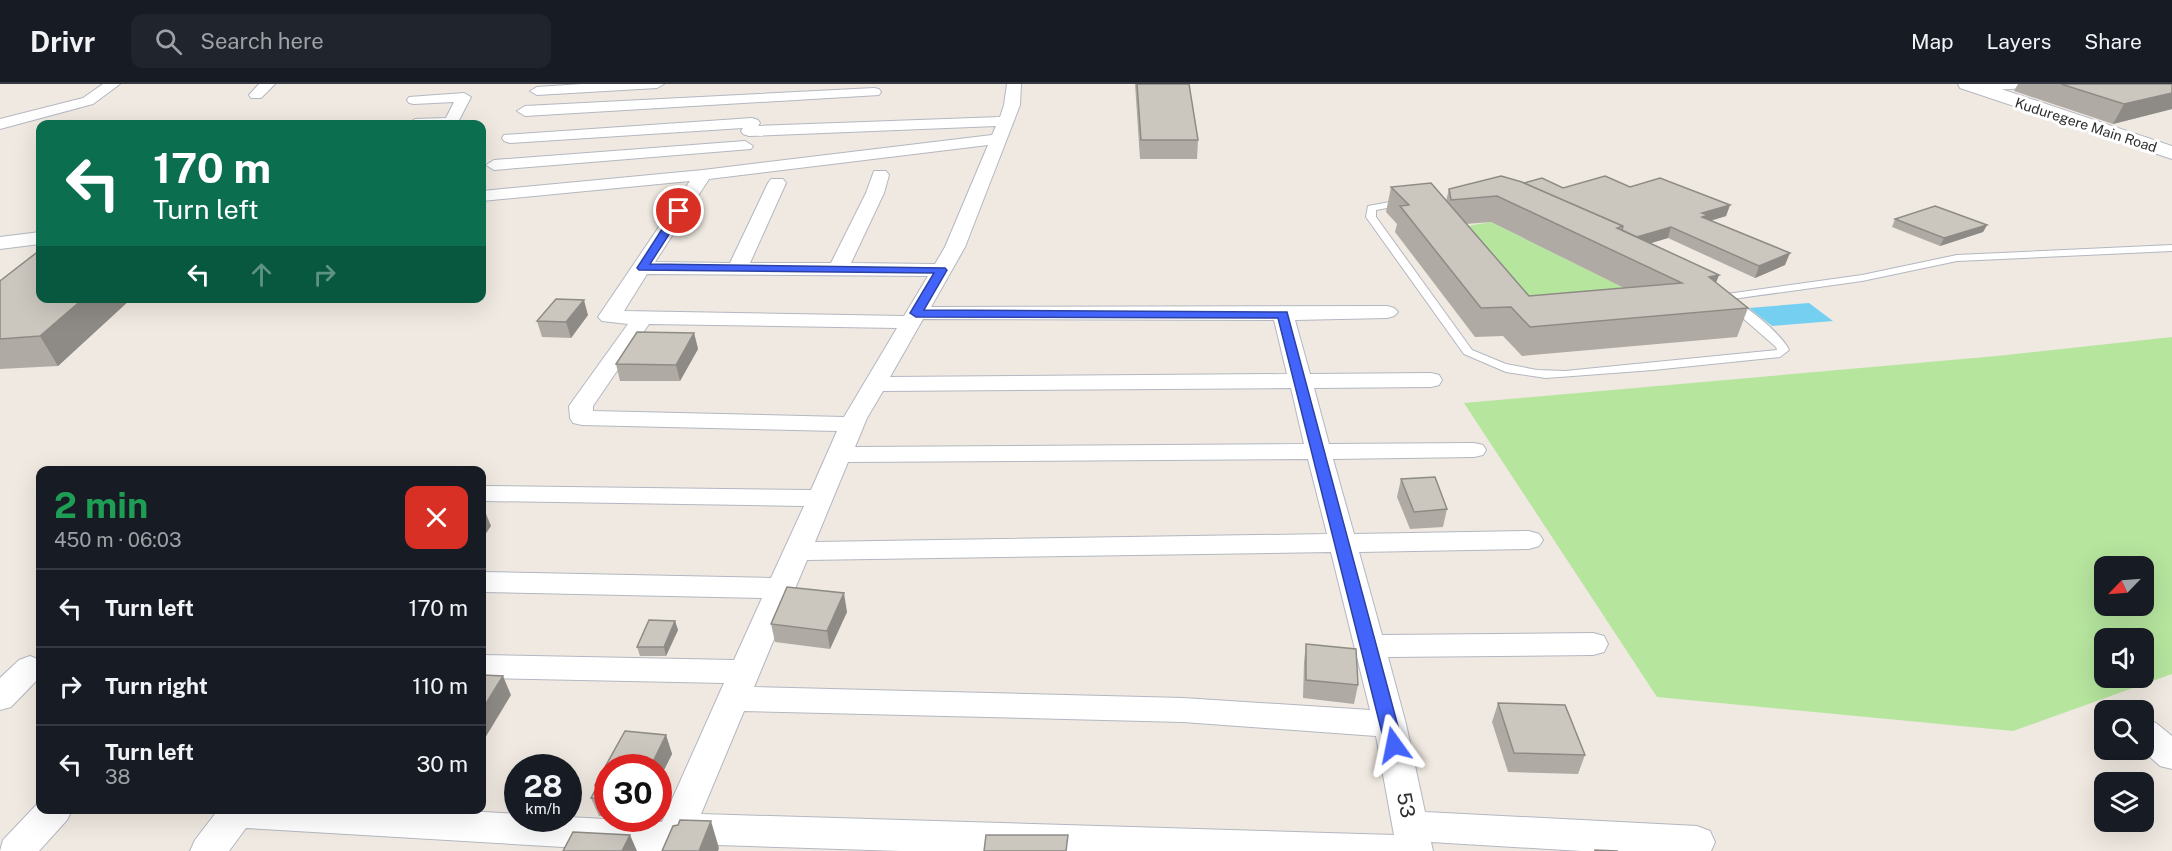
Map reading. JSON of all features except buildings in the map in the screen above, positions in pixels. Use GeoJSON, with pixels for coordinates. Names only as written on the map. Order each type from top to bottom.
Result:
{"type":"FeatureCollection","features":[{"type":"Feature","properties":{"kind":"street"},"geometry":{"type":"LineString","coordinates":[[0,124],[88,101],[112,84]]}},
{"type":"Feature","properties":{"kind":"street"},"geometry":{"type":"LineString","coordinates":[[256,95],[268,84]]}},
{"type":"Feature","properties":{"kind":"street"},"geometry":{"type":"LineString","coordinates":[[486,180],[539,88],[657,84]]}},
{"type":"Feature","properties":{"kind":"street"},"geometry":{"type":"LineString","coordinates":[[673,839],[852,424],[955,247],[1012,105],[1014,84]]}},
{"type":"Feature","properties":{"kind":"street"},"geometry":{"type":"LineString","coordinates":[[1970,86],[2028,84]]}},
{"type":"Feature","properties":{"kind":"street","name":"Kuduregere Main Road"},"geometry":{"type":"LineString","coordinates":[[1970,86],[2172,153]]}},
{"type":"Feature","properties":{"kind":"street"},"geometry":{"type":"LineString","coordinates":[[525,111],[759,91],[874,92]]}},
{"type":"Feature","properties":{"kind":"street"},"geometry":{"type":"LineString","coordinates":[[739,170],[759,91]]}},
{"type":"Feature","properties":{"kind":"street"},"geometry":{"type":"LineString","coordinates":[[414,100],[464,97],[452,120]]}},
{"type":"Feature","properties":{"kind":"street"},"geometry":{"type":"LineString","coordinates":[[510,138],[1002,130]]}},
{"type":"Feature","properties":{"kind":"street"},"geometry":{"type":"LineString","coordinates":[[486,196],[703,175],[1002,130]]}},
{"type":"Feature","properties":{"kind":"street"},"geometry":{"type":"LineString","coordinates":[[494,165],[749,134]]}},
{"type":"Feature","properties":{"kind":"street"},"geometry":{"type":"LineString","coordinates":[[703,175],[609,317],[913,318],[1387,312]]}},
{"type":"Feature","properties":{"kind":"street"},"geometry":{"type":"LineString","coordinates":[[838,270],[875,193],[880,175]]}},
{"type":"Feature","properties":{"kind":"street"},"geometry":{"type":"LineString","coordinates":[[737,269],[777,183]]}},
{"type":"Feature","properties":{"kind":"street"},"geometry":{"type":"LineString","coordinates":[[0,243],[36,238]]}},
{"type":"Feature","properties":{"kind":"street"},"geometry":{"type":"LineString","coordinates":[[642,268],[941,270]]}},
{"type":"Feature","properties":{"kind":"street","name":"53"},"geometry":{"type":"LineString","coordinates":[[1283,314],[1390,724],[1414,843]]}},
{"type":"Feature","properties":{"kind":"street"},"geometry":{"type":"LineString","coordinates":[[643,317],[581,406],[582,418],[852,424]]}},
{"type":"Feature","properties":{"kind":"street"},"geometry":{"type":"LineString","coordinates":[[875,384],[1431,380]]}},
{"type":"Feature","properties":{"kind":"street"},"geometry":{"type":"LineString","coordinates":[[839,455],[1474,450]]}},
{"type":"Feature","properties":{"kind":"street"},"geometry":{"type":"LineString","coordinates":[[486,493],[820,498]]}},
{"type":"Feature","properties":{"kind":"street"},"geometry":{"type":"LineString","coordinates":[[797,551],[1529,540]]}},
{"type":"Feature","properties":{"kind":"street"},"geometry":{"type":"LineString","coordinates":[[486,582],[781,588]]}},
{"type":"Feature","properties":{"kind":"street"},"geometry":{"type":"LineString","coordinates":[[1370,646],[1593,644]]}},
{"type":"Feature","properties":{"kind":"street"},"geometry":{"type":"LineString","coordinates":[[486,666],[739,686],[1183,710],[1390,724]]}},
{"type":"Feature","properties":{"kind":"street"},"geometry":{"type":"LineString","coordinates":[[0,698],[30,668]]}},
{"type":"Feature","properties":{"kind":"street"},"geometry":{"type":"LineString","coordinates":[[2154,741],[2172,756]]}},
{"type":"Feature","properties":{"kind":"street"},"geometry":{"type":"LineString","coordinates":[[16,851],[50,814]]}},
{"type":"Feature","properties":{"kind":"street"},"geometry":{"type":"LineString","coordinates":[[208,851],[236,814]]}},
{"type":"Feature","properties":{"kind":"street"},"geometry":{"type":"LineString","coordinates":[[270,814],[673,839],[1414,843],[1697,842]]}},
{"type":"Feature","properties":{"kind":"lane"},"geometry":{"type":"LineString","coordinates":[[1422,201],[1379,205],[1371,208],[1371,217],[1468,352],[1505,369],[1539,374],[1577,373],[1780,353],[1783,350],[1782,346],[1760,325],[1725,297],[1704,288]]}},
{"type":"Feature","properties":{"kind":"lane"},"geometry":{"type":"LineString","coordinates":[[1725,297],[1862,278],[1957,258],[2172,248]]}},
{"type":"Feature","properties":{"kind":"green space"},"geometry":{"type":"Polygon","coordinates":[[[1491,222],[1672,312],[1522,325],[1443,230],[1491,222]]]}},
{"type":"Feature","properties":{"kind":"green space"},"geometry":{"type":"Polygon","coordinates":[[[2172,337],[2172,674],[2154,680],[2154,628],[2094,628],[2094,688],[2133,688],[2094,700],[2094,702],[2013,731],[1657,697],[1464,403],[1997,356],[2172,337]]]}},
{"type":"Feature","properties":{"kind":"water"},"geometry":{"type":"Polygon","coordinates":[[[1809,303],[1833,321],[1772,326],[1749,308],[1809,303]]]}},
{"type":"Feature","properties":{"kind":"route"},"geometry":{"type":"LineString","coordinates":[[679,211],[642,268],[941,270],[916,313],[1283,314],[1394,745]]}}]}
